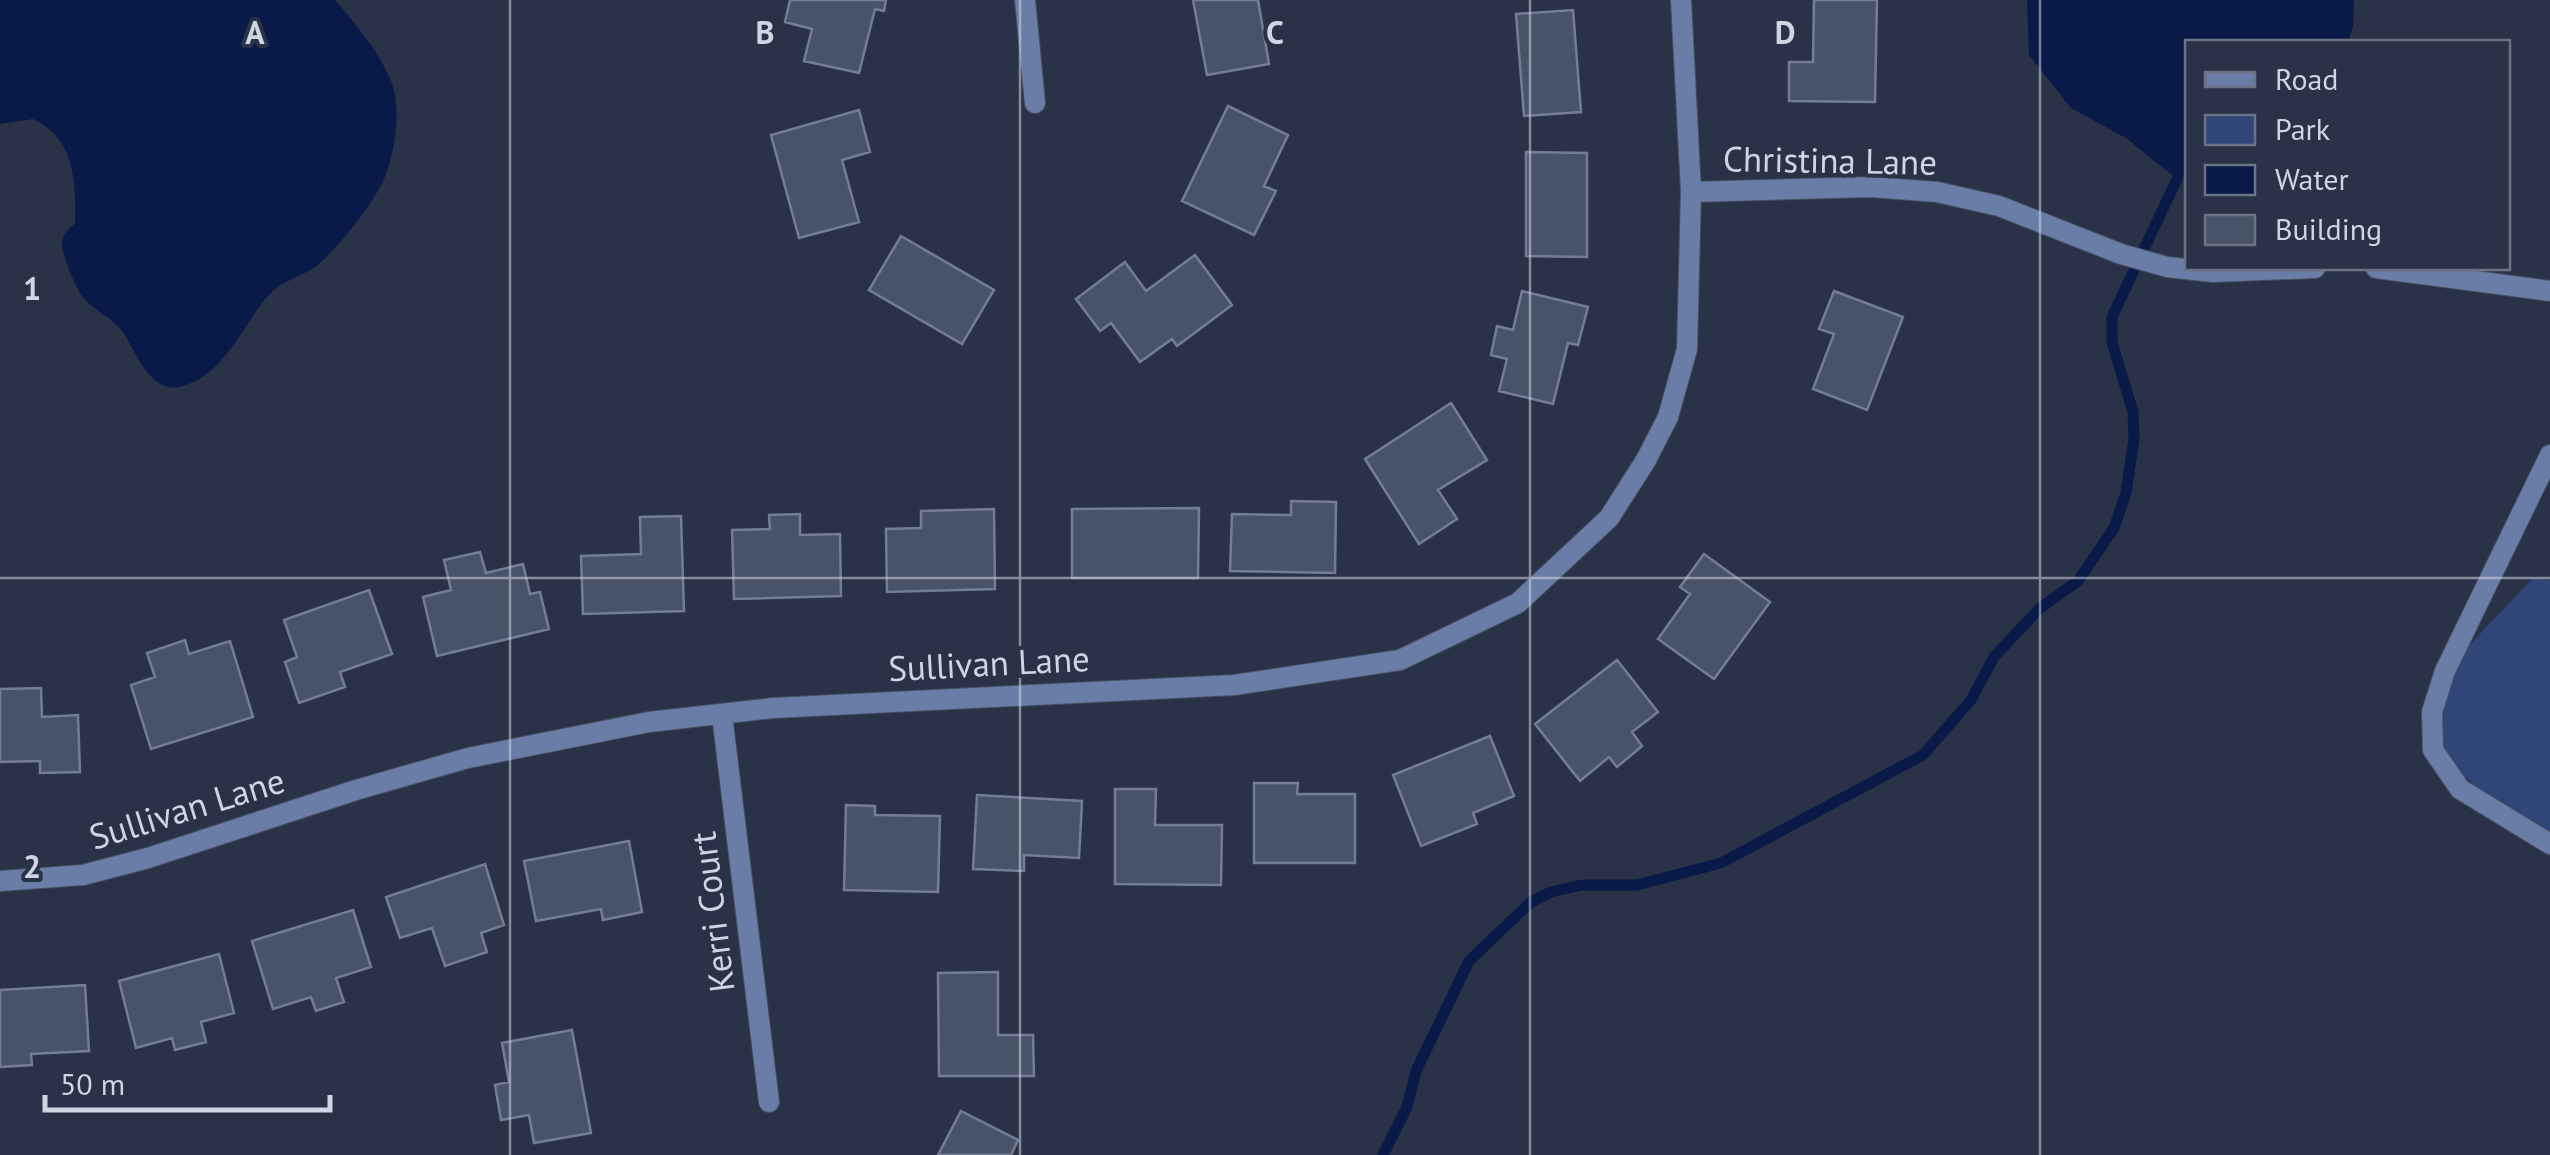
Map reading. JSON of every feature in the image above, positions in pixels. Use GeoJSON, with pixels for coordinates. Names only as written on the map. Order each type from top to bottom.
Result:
{"type":"FeatureCollection","features":[{"type":"Feature","properties":{"kind":"street"},"geometry":{"type":"LineString","coordinates":[[1025,0],[1035,103]]}},
{"type":"Feature","properties":{"kind":"street","name":"Sullivan Lane"},"geometry":{"type":"LineString","coordinates":[[0,881],[83,875],[468,758],[649,722],[774,708],[1234,684],[1400,660],[1518,603],[1608,518],[1646,460],[1668,417],[1687,349],[1691,192],[1681,0]]}},
{"type":"Feature","properties":{"kind":"street","name":"Christina Lane"},"geometry":{"type":"LineString","coordinates":[[1691,192],[1871,187],[1937,192],[1999,206],[2121,254],[2185,270]]}},
{"type":"Feature","properties":{"kind":"street","name":"Christina Lane"},"geometry":{"type":"LineString","coordinates":[[2190,270],[2263,270]]}},
{"type":"Feature","properties":{"kind":"street"},"geometry":{"type":"LineString","coordinates":[[2394,270],[2550,291]]}},
{"type":"Feature","properties":{"kind":"street"},"geometry":{"type":"LineString","coordinates":[[2550,455],[2445,671],[2432,712],[2433,750],[2460,790],[2550,844]]}},
{"type":"Feature","properties":{"kind":"street","name":"Kerri Court"},"geometry":{"type":"LineString","coordinates":[[722,715],[769,1102]]}},
{"type":"Feature","properties":{"kind":"green space"},"geometry":{"type":"Polygon","coordinates":[[[2532,579],[2550,580],[2550,848],[2433,750],[2445,671],[2532,579]]]}},
{"type":"Feature","properties":{"kind":"water"},"geometry":{"type":"Polygon","coordinates":[[[0,0],[335,0],[386,70],[396,104],[396,130],[388,168],[373,199],[327,257],[274,291],[220,362],[195,381],[169,387],[151,377],[119,327],[87,302],[76,286],[62,246],[64,236],[75,223],[73,177],[65,149],[47,127],[33,119],[0,124],[0,0]]]}},
{"type":"Feature","properties":{"kind":"water"},"geometry":{"type":"Polygon","coordinates":[[[2027,0],[2354,0],[2349,40],[2185,40],[2185,176],[2177,179],[2126,138],[2071,108],[2029,55],[2027,0]]]}},
{"type":"Feature","properties":{"kind":"building"},"geometry":{"type":"Polygon","coordinates":[[[790,0],[886,0],[884,11],[875,9],[859,73],[804,61],[812,29],[785,22],[790,0]]]}},
{"type":"Feature","properties":{"kind":"building"},"geometry":{"type":"Polygon","coordinates":[[[1193,0],[1258,0],[1269,64],[1207,75],[1193,0]]]}},
{"type":"Feature","properties":{"kind":"building"},"geometry":{"type":"Polygon","coordinates":[[[1814,0],[1877,0],[1875,102],[1789,101],[1789,62],[1813,62],[1814,0]]]}},
{"type":"Feature","properties":{"kind":"building"},"geometry":{"type":"Polygon","coordinates":[[[1573,10],[1581,112],[1524,116],[1516,14],[1573,10]]]}},
{"type":"Feature","properties":{"kind":"building"},"geometry":{"type":"Polygon","coordinates":[[[1228,106],[1288,135],[1264,186],[1276,191],[1254,235],[1182,201],[1228,106]]]}},
{"type":"Feature","properties":{"kind":"building"},"geometry":{"type":"Polygon","coordinates":[[[859,110],[870,152],[842,160],[859,222],[799,238],[771,135],[859,110]]]}},
{"type":"Feature","properties":{"kind":"building"},"geometry":{"type":"Polygon","coordinates":[[[1526,152],[1587,153],[1587,257],[1526,256],[1526,152]]]}},
{"type":"Feature","properties":{"kind":"building"},"geometry":{"type":"Polygon","coordinates":[[[901,236],[994,290],[962,344],[869,290],[901,236]]]}},
{"type":"Feature","properties":{"kind":"building"},"geometry":{"type":"Polygon","coordinates":[[[1195,255],[1232,305],[1177,346],[1172,339],[1140,362],[1111,323],[1100,331],[1076,299],[1125,262],[1146,291],[1195,255]]]}},
{"type":"Feature","properties":{"kind":"building"},"geometry":{"type":"Polygon","coordinates":[[[1522,291],[1588,307],[1578,345],[1568,343],[1553,404],[1499,391],[1507,359],[1491,355],[1497,326],[1513,330],[1522,291]]]}},
{"type":"Feature","properties":{"kind":"building"},"geometry":{"type":"Polygon","coordinates":[[[1834,291],[1903,317],[1867,410],[1813,389],[1834,334],[1819,329],[1834,291]]]}},
{"type":"Feature","properties":{"kind":"building"},"geometry":{"type":"Polygon","coordinates":[[[1451,403],[1487,460],[1438,490],[1457,519],[1419,544],[1365,459],[1451,403]]]}},
{"type":"Feature","properties":{"kind":"building"},"geometry":{"type":"Polygon","coordinates":[[[1291,501],[1336,502],[1335,573],[1230,571],[1232,514],[1291,515],[1291,501]]]}},
{"type":"Feature","properties":{"kind":"building"},"geometry":{"type":"Polygon","coordinates":[[[1199,508],[1198,578],[1072,578],[1072,509],[1199,508]]]}},
{"type":"Feature","properties":{"kind":"building"},"geometry":{"type":"Polygon","coordinates":[[[994,509],[995,589],[887,592],[886,529],[921,528],[921,511],[994,509]]]}},
{"type":"Feature","properties":{"kind":"building"},"geometry":{"type":"Polygon","coordinates":[[[800,514],[800,535],[840,534],[841,596],[734,599],[732,530],[770,529],[769,515],[800,514]]]}},
{"type":"Feature","properties":{"kind":"building"},"geometry":{"type":"Polygon","coordinates":[[[681,516],[684,611],[583,614],[581,556],[641,554],[640,517],[681,516]]]}},
{"type":"Feature","properties":{"kind":"building"},"geometry":{"type":"Polygon","coordinates":[[[480,552],[486,573],[523,564],[530,594],[540,592],[549,629],[437,656],[423,597],[451,590],[444,560],[480,552]]]}},
{"type":"Feature","properties":{"kind":"building"},"geometry":{"type":"Polygon","coordinates":[[[1704,554],[1770,602],[1714,679],[1658,639],[1690,594],[1680,587],[1704,554]]]}},
{"type":"Feature","properties":{"kind":"building"},"geometry":{"type":"Polygon","coordinates":[[[369,590],[392,654],[340,672],[345,687],[299,703],[285,662],[297,657],[284,620],[369,590]]]}},
{"type":"Feature","properties":{"kind":"building"},"geometry":{"type":"Polygon","coordinates":[[[185,640],[189,654],[230,641],[253,717],[151,749],[131,685],[155,677],[147,653],[185,640]]]}},
{"type":"Feature","properties":{"kind":"building"},"geometry":{"type":"Polygon","coordinates":[[[1617,660],[1658,712],[1632,732],[1642,746],[1617,767],[1609,757],[1580,781],[1535,724],[1617,660]]]}},
{"type":"Feature","properties":{"kind":"building"},"geometry":{"type":"Polygon","coordinates":[[[41,688],[42,717],[78,715],[80,772],[40,773],[40,761],[0,762],[0,689],[41,688]]]}},
{"type":"Feature","properties":{"kind":"building"},"geometry":{"type":"Polygon","coordinates":[[[1490,736],[1514,796],[1473,813],[1477,824],[1421,846],[1393,775],[1490,736]]]}},
{"type":"Feature","properties":{"kind":"building"},"geometry":{"type":"Polygon","coordinates":[[[1254,783],[1298,783],[1297,794],[1355,794],[1355,863],[1254,863],[1254,783]]]}},
{"type":"Feature","properties":{"kind":"building"},"geometry":{"type":"Polygon","coordinates":[[[1115,789],[1156,789],[1155,825],[1222,825],[1221,885],[1115,884],[1115,789]]]}},
{"type":"Feature","properties":{"kind":"building"},"geometry":{"type":"Polygon","coordinates":[[[977,795],[1082,801],[1079,858],[1024,855],[1024,871],[973,869],[977,795]]]}},
{"type":"Feature","properties":{"kind":"building"},"geometry":{"type":"Polygon","coordinates":[[[846,805],[875,806],[875,815],[940,816],[938,892],[844,890],[846,805]]]}},
{"type":"Feature","properties":{"kind":"building"},"geometry":{"type":"Polygon","coordinates":[[[629,841],[642,912],[603,920],[601,909],[536,921],[524,861],[629,841]]]}},
{"type":"Feature","properties":{"kind":"building"},"geometry":{"type":"Polygon","coordinates":[[[485,864],[504,925],[481,933],[487,952],[445,966],[432,928],[400,938],[386,897],[485,864]]]}},
{"type":"Feature","properties":{"kind":"building"},"geometry":{"type":"Polygon","coordinates":[[[353,910],[371,967],[336,978],[344,1002],[316,1011],[311,997],[273,1009],[252,941],[353,910]]]}},
{"type":"Feature","properties":{"kind":"building"},"geometry":{"type":"Polygon","coordinates":[[[219,954],[234,1013],[201,1022],[206,1042],[175,1050],[172,1038],[136,1048],[119,981],[219,954]]]}},
{"type":"Feature","properties":{"kind":"building"},"geometry":{"type":"Polygon","coordinates":[[[998,972],[998,1035],[1033,1035],[1034,1076],[939,1076],[938,973],[998,972]]]}},
{"type":"Feature","properties":{"kind":"building"},"geometry":{"type":"Polygon","coordinates":[[[85,985],[89,1051],[31,1054],[32,1065],[0,1067],[0,990],[85,985]]]}},
{"type":"Feature","properties":{"kind":"building"},"geometry":{"type":"Polygon","coordinates":[[[572,1030],[591,1133],[534,1143],[529,1115],[501,1120],[495,1085],[509,1082],[502,1043],[572,1030]]]}},
{"type":"Feature","properties":{"kind":"building"},"geometry":{"type":"Polygon","coordinates":[[[961,1111],[1018,1140],[1011,1155],[938,1155],[961,1111]]]}},
{"type":"Feature","properties":{"kind":"waterway"},"geometry":{"type":"LineString","coordinates":[[1383,1155],[1407,1107],[1416,1071],[1469,961],[1531,902],[1551,892],[1582,885],[1637,885],[1721,863],[1923,755],[1971,700],[1994,657],[2039,609],[2078,581],[2114,528],[2126,493],[2134,439],[2133,412],[2112,342],[2112,317],[2185,156]]}}]}
